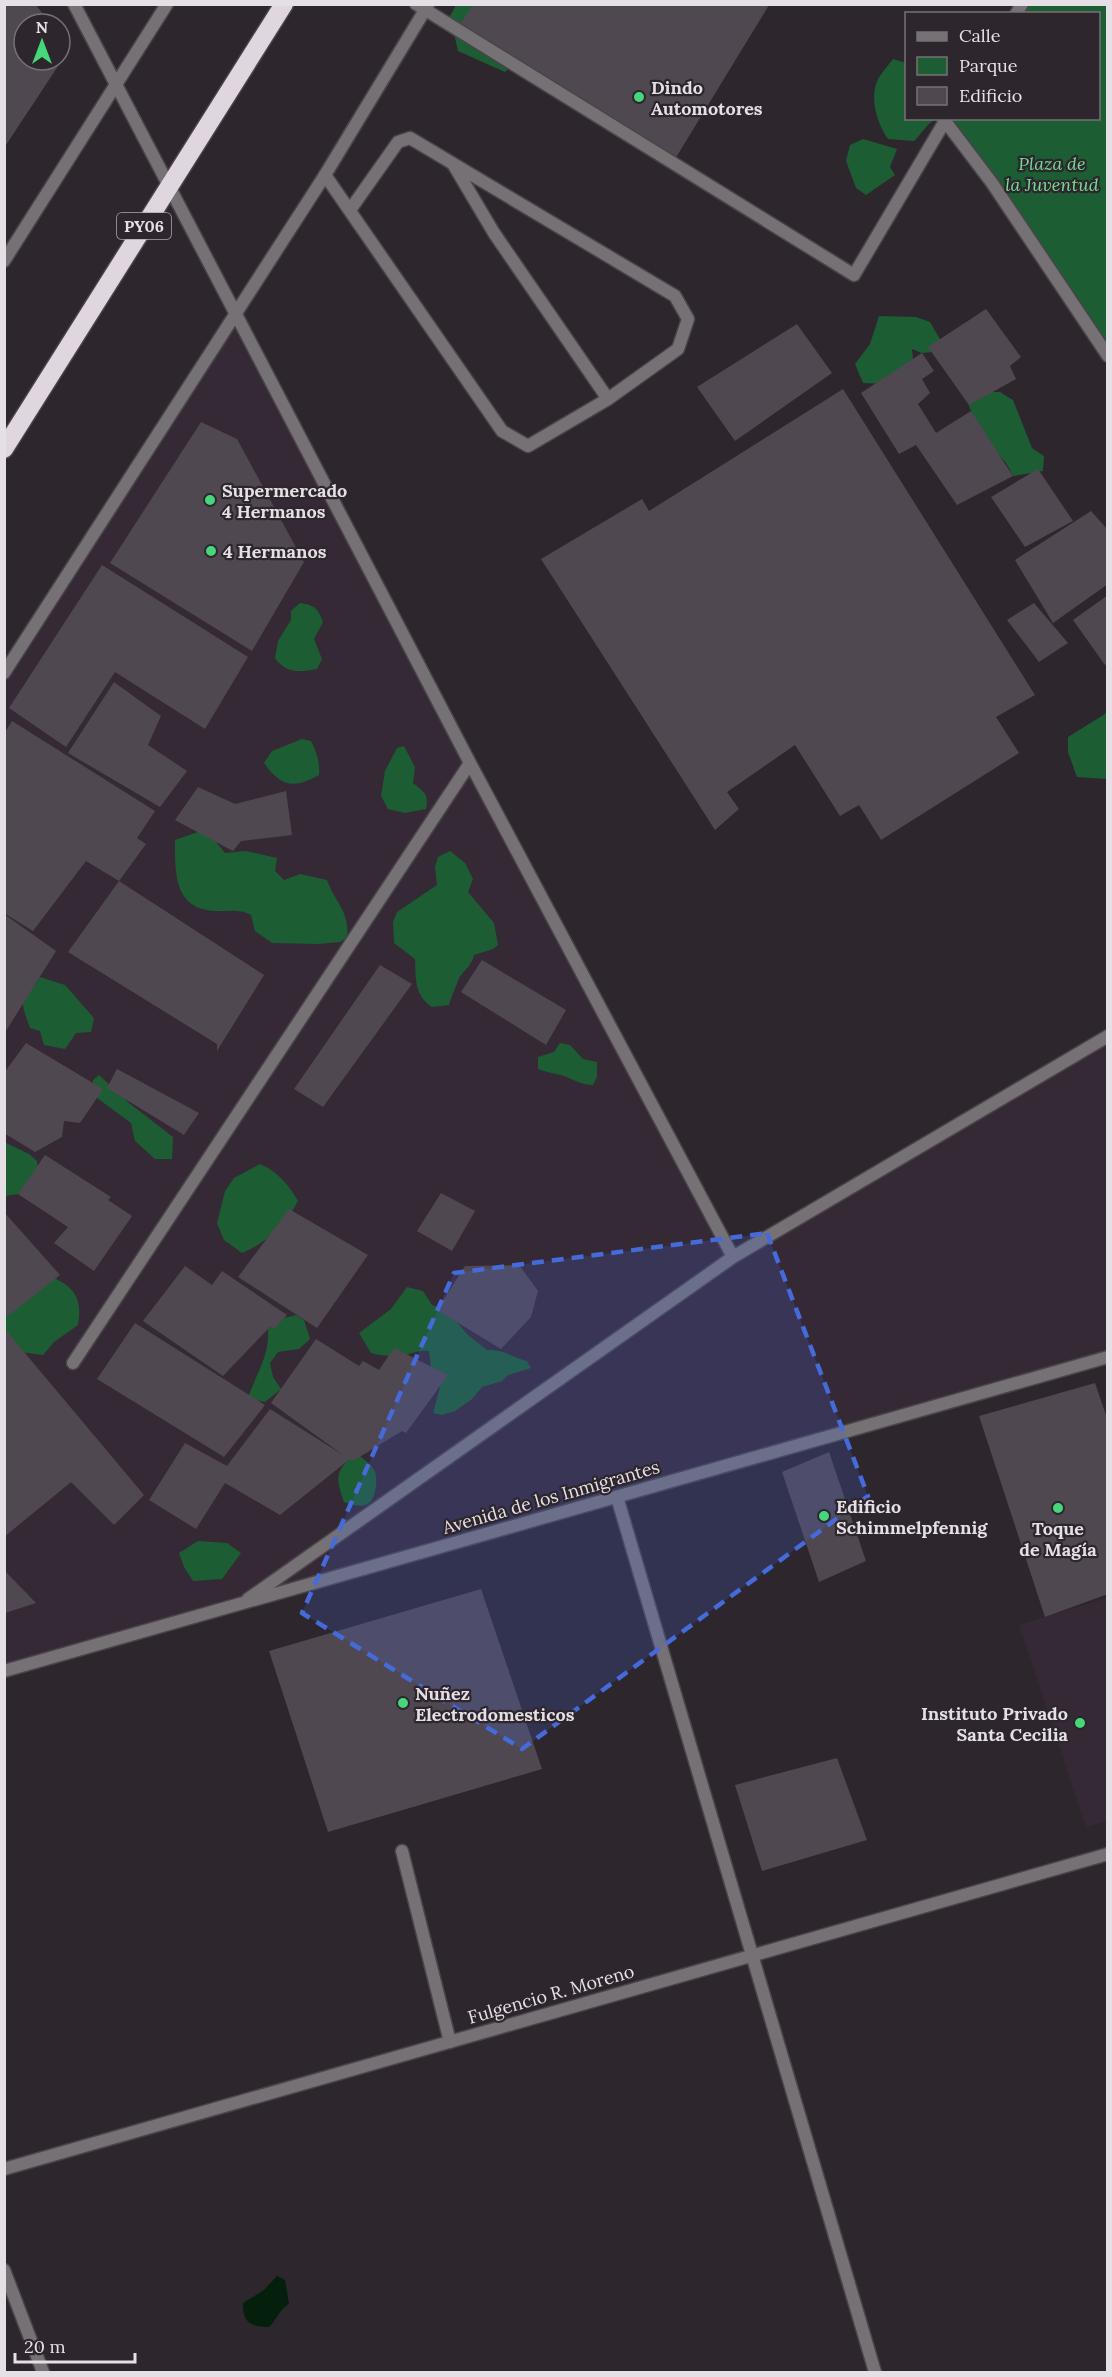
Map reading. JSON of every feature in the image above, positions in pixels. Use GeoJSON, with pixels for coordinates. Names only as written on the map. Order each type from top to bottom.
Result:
{"type":"FeatureCollection","features":[{"type":"Feature","properties":{"kind":"highway","name":"PY06"},"geometry":{"type":"LineString","coordinates":[[4,449],[284,4]]}},
{"type":"Feature","properties":{"kind":"street"},"geometry":{"type":"LineString","coordinates":[[74,4],[470,763],[733,1257]]}},
{"type":"Feature","properties":{"kind":"street"},"geometry":{"type":"LineString","coordinates":[[4,261],[167,4]]}},
{"type":"Feature","properties":{"kind":"street"},"geometry":{"type":"LineString","coordinates":[[4,673],[326,175],[423,7],[854,275],[946,120],[992,183],[1107,356]]}},
{"type":"Feature","properties":{"kind":"street"},"geometry":{"type":"LineString","coordinates":[[326,175],[350,210],[502,431],[528,446],[608,399],[678,350],[688,319],[675,296],[410,138],[399,142],[350,210]]}},
{"type":"Feature","properties":{"kind":"street"},"geometry":{"type":"LineString","coordinates":[[453,164],[494,234],[608,399]]}},
{"type":"Feature","properties":{"kind":"street"},"geometry":{"type":"LineString","coordinates":[[73,1363],[470,763]]}},
{"type":"Feature","properties":{"kind":"street"},"geometry":{"type":"LineString","coordinates":[[240,1604],[733,1257],[1107,1036]]}},
{"type":"Feature","properties":{"kind":"street","name":"Avenida de los Inmigrantes"},"geometry":{"type":"LineString","coordinates":[[4,1671],[1107,1357]]}},
{"type":"Feature","properties":{"kind":"street"},"geometry":{"type":"LineString","coordinates":[[617,1497],[875,2373]]}},
{"type":"Feature","properties":{"kind":"street"},"geometry":{"type":"LineString","coordinates":[[402,1851],[450,2042]]}},
{"type":"Feature","properties":{"kind":"street","name":"Fulgencio R. Moreno"},"geometry":{"type":"LineString","coordinates":[[4,2169],[1107,1854]]}},
{"type":"Feature","properties":{"kind":"street"},"geometry":{"type":"LineString","coordinates":[[4,2270],[43,2373]]}},
{"type":"Feature","properties":{"kind":"highlighted area"},"geometry":{"type":"Polygon","coordinates":[[[767,1233],[868,1496],[522,1749],[302,1613],[454,1273],[767,1233]]]}},
{"type":"Feature","properties":{"kind":"shaded area"},"geometry":{"type":"Polygon","coordinates":[[[235,315],[733,1257],[1107,1036],[1107,1357],[5,1671],[5,670],[235,315]]]}},
{"type":"Feature","properties":{"kind":"shaded area","name":"Instituto Privado Santa Cecilia"},"geometry":{"type":"Polygon","coordinates":[[[1107,1598],[1107,1821],[1086,1827],[1019,1625],[1107,1598]]]}},
{"type":"Feature","properties":{"kind":"shaded area"},"geometry":{"type":"Polygon","coordinates":[[[277,2276],[285,2280],[289,2304],[269,2327],[257,2326],[249,2322],[244,2315],[243,2303],[264,2290],[277,2276]]]}},
{"type":"Feature","properties":{"kind":"green space"},"geometry":{"type":"Polygon","coordinates":[[[456,5],[517,5],[518,59],[505,72],[458,51],[450,16],[456,5]]]}},
{"type":"Feature","properties":{"kind":"green space","name":"Plaza de la Juventud"},"geometry":{"type":"Polygon","coordinates":[[[1022,5],[1107,5],[1107,356],[948,120],[1100,120],[1100,12],[1017,12],[1022,5]]]}},
{"type":"Feature","properties":{"kind":"green space"},"geometry":{"type":"Polygon","coordinates":[[[893,59],[905,63],[905,120],[935,120],[914,141],[888,139],[881,126],[874,102],[875,86],[893,59]]]}},
{"type":"Feature","properties":{"kind":"green space"},"geometry":{"type":"Polygon","coordinates":[[[863,139],[897,149],[890,167],[895,175],[866,195],[856,188],[846,161],[850,145],[863,139]]]}},
{"type":"Feature","properties":{"kind":"green space"},"geometry":{"type":"Polygon","coordinates":[[[879,316],[916,317],[930,322],[941,341],[942,351],[922,353],[912,349],[913,359],[885,384],[863,383],[855,364],[870,344],[879,316]]]}},
{"type":"Feature","properties":{"kind":"green space"},"geometry":{"type":"Polygon","coordinates":[[[1000,392],[1013,400],[1032,448],[1044,456],[1043,471],[1013,476],[1002,458],[985,447],[968,403],[975,394],[1000,392]]]}},
{"type":"Feature","properties":{"kind":"green space"},"geometry":{"type":"Polygon","coordinates":[[[300,603],[315,608],[323,622],[314,639],[322,659],[317,669],[294,671],[284,667],[275,658],[278,641],[291,620],[291,611],[300,603]]]}},
{"type":"Feature","properties":{"kind":"green space"},"geometry":{"type":"Polygon","coordinates":[[[1107,709],[1107,779],[1077,777],[1068,752],[1068,737],[1105,714],[1107,709]]]}},
{"type":"Feature","properties":{"kind":"green space"},"geometry":{"type":"Polygon","coordinates":[[[302,739],[311,741],[313,745],[319,775],[295,784],[282,781],[264,763],[272,751],[302,739]]]}},
{"type":"Feature","properties":{"kind":"green space"},"geometry":{"type":"Polygon","coordinates":[[[404,746],[415,767],[413,783],[423,791],[427,800],[426,809],[405,813],[388,809],[381,796],[385,771],[397,748],[404,746]]]}},
{"type":"Feature","properties":{"kind":"green space"},"geometry":{"type":"Polygon","coordinates":[[[212,827],[216,842],[225,853],[246,851],[277,858],[275,871],[284,880],[300,874],[327,880],[344,914],[347,937],[340,942],[318,944],[272,943],[255,931],[251,915],[247,913],[204,909],[193,905],[180,889],[177,878],[175,840],[212,827]]]}},
{"type":"Feature","properties":{"kind":"green space"},"geometry":{"type":"Polygon","coordinates":[[[450,851],[465,863],[473,879],[468,892],[494,923],[498,945],[474,955],[460,977],[449,1005],[432,1007],[419,992],[415,959],[394,943],[393,922],[397,912],[437,885],[435,867],[438,857],[450,851]]]}},
{"type":"Feature","properties":{"kind":"green space"},"geometry":{"type":"Polygon","coordinates":[[[40,977],[65,985],[94,1018],[91,1032],[76,1033],[65,1049],[44,1045],[40,1031],[30,1028],[26,1017],[24,1000],[40,977]]]}},
{"type":"Feature","properties":{"kind":"green space"},"geometry":{"type":"Polygon","coordinates":[[[560,1043],[570,1045],[583,1059],[597,1062],[597,1077],[593,1085],[538,1069],[538,1057],[554,1052],[560,1043]]]}},
{"type":"Feature","properties":{"kind":"green space"},"geometry":{"type":"Polygon","coordinates":[[[99,1075],[129,1103],[173,1137],[172,1159],[155,1159],[135,1141],[131,1123],[93,1095],[93,1080],[99,1075]]]}},
{"type":"Feature","properties":{"kind":"green space"},"geometry":{"type":"Polygon","coordinates":[[[4,1142],[29,1154],[37,1161],[39,1175],[18,1194],[5,1196],[4,1142]]]}},
{"type":"Feature","properties":{"kind":"green space"},"geometry":{"type":"Polygon","coordinates":[[[260,1164],[272,1170],[282,1179],[298,1201],[274,1232],[259,1244],[242,1253],[224,1240],[217,1223],[225,1191],[234,1178],[260,1164]]]}},
{"type":"Feature","properties":{"kind":"green space"},"geometry":{"type":"Polygon","coordinates":[[[48,1275],[64,1283],[74,1293],[79,1306],[78,1325],[54,1342],[43,1355],[13,1351],[5,1343],[4,1311],[48,1275]]]}},
{"type":"Feature","properties":{"kind":"green space"},"geometry":{"type":"Polygon","coordinates":[[[407,1287],[423,1291],[432,1305],[446,1310],[468,1335],[487,1350],[503,1352],[527,1361],[531,1368],[482,1387],[472,1399],[455,1411],[442,1415],[433,1413],[440,1387],[432,1376],[429,1351],[396,1356],[371,1353],[359,1333],[391,1309],[407,1287]]]}},
{"type":"Feature","properties":{"kind":"green space"},"geometry":{"type":"Polygon","coordinates":[[[296,1315],[304,1320],[310,1339],[299,1349],[278,1352],[270,1363],[273,1377],[281,1389],[265,1402],[248,1398],[265,1356],[268,1329],[284,1318],[296,1315]]]}},
{"type":"Feature","properties":{"kind":"green space"},"geometry":{"type":"Polygon","coordinates":[[[356,1453],[370,1465],[376,1477],[373,1497],[363,1506],[344,1502],[338,1480],[344,1465],[356,1453]]]}},
{"type":"Feature","properties":{"kind":"green space"},"geometry":{"type":"Polygon","coordinates":[[[198,1541],[227,1543],[241,1553],[222,1579],[193,1581],[184,1567],[179,1553],[198,1541]]]}},
{"type":"Feature","properties":{"kind":"building"},"geometry":{"type":"Polygon","coordinates":[[[4,4],[35,4],[41,12],[12,12],[12,72],[54,72],[4,148],[4,4]]]}},
{"type":"Feature","properties":{"kind":"building","name":"Dindo Automotores"},"geometry":{"type":"Polygon","coordinates":[[[473,5],[769,5],[672,164],[456,30],[473,5]]]}},
{"type":"Feature","properties":{"kind":"building"},"geometry":{"type":"Polygon","coordinates":[[[986,309],[1021,357],[1010,366],[1016,379],[969,405],[928,347],[986,309]]]}},
{"type":"Feature","properties":{"kind":"building"},"geometry":{"type":"Polygon","coordinates":[[[797,324],[832,373],[735,441],[697,387],[797,324]]]}},
{"type":"Feature","properties":{"kind":"building"},"geometry":{"type":"Polygon","coordinates":[[[922,353],[934,371],[922,379],[930,393],[918,404],[936,433],[971,411],[1013,476],[957,505],[916,445],[899,454],[861,393],[922,353]]]}},
{"type":"Feature","properties":{"kind":"building"},"geometry":{"type":"Polygon","coordinates":[[[843,389],[1035,695],[996,717],[1019,753],[881,840],[859,805],[840,816],[795,745],[727,792],[739,809],[715,830],[541,559],[642,499],[649,511],[843,389]]]}},
{"type":"Feature","properties":{"kind":"building","name":"Supermercado 4 Hermanos"},"geometry":{"type":"Polygon","coordinates":[[[201,422],[237,439],[304,562],[252,651],[110,563],[201,422]]]}},
{"type":"Feature","properties":{"kind":"building"},"geometry":{"type":"Polygon","coordinates":[[[1038,469],[1073,521],[1025,547],[991,497],[1038,469]]]}},
{"type":"Feature","properties":{"kind":"building"},"geometry":{"type":"Polygon","coordinates":[[[1091,511],[1108,530],[1108,584],[1053,623],[1015,560],[1091,511]]]}},
{"type":"Feature","properties":{"kind":"building"},"geometry":{"type":"Polygon","coordinates":[[[102,565],[248,657],[205,729],[115,672],[66,747],[9,708],[102,565]]]}},
{"type":"Feature","properties":{"kind":"building"},"geometry":{"type":"Polygon","coordinates":[[[1108,595],[1108,663],[1105,665],[1073,620],[1108,595]]]}},
{"type":"Feature","properties":{"kind":"building"},"geometry":{"type":"Polygon","coordinates":[[[1034,603],[1068,643],[1039,662],[1007,620],[1034,603]]]}},
{"type":"Feature","properties":{"kind":"building"},"geometry":{"type":"Polygon","coordinates":[[[114,682],[161,716],[148,745],[187,771],[160,807],[68,753],[114,682]]]}},
{"type":"Feature","properties":{"kind":"building"},"geometry":{"type":"Polygon","coordinates":[[[12,721],[155,811],[137,838],[146,844],[119,881],[86,861],[33,931],[4,913],[4,734],[12,721]]]}},
{"type":"Feature","properties":{"kind":"building"},"geometry":{"type":"Polygon","coordinates":[[[198,787],[235,804],[286,791],[292,835],[241,841],[233,851],[175,820],[198,787]]]}},
{"type":"Feature","properties":{"kind":"building"},"geometry":{"type":"Polygon","coordinates":[[[119,881],[264,975],[217,1051],[217,1044],[68,952],[119,881]]]}},
{"type":"Feature","properties":{"kind":"building"},"geometry":{"type":"Polygon","coordinates":[[[4,914],[56,951],[4,1034],[4,914]]]}},
{"type":"Feature","properties":{"kind":"building"},"geometry":{"type":"Polygon","coordinates":[[[482,960],[566,1010],[546,1045],[461,992],[482,960]]]}},
{"type":"Feature","properties":{"kind":"building"},"geometry":{"type":"Polygon","coordinates":[[[380,965],[412,984],[323,1107],[294,1089],[380,965]]]}},
{"type":"Feature","properties":{"kind":"building"},"geometry":{"type":"Polygon","coordinates":[[[26,1043],[103,1089],[80,1123],[64,1121],[62,1137],[35,1152],[4,1133],[4,1073],[26,1043]]]}},
{"type":"Feature","properties":{"kind":"building"},"geometry":{"type":"Polygon","coordinates":[[[117,1069],[199,1113],[184,1135],[107,1088],[117,1069]]]}},
{"type":"Feature","properties":{"kind":"building"},"geometry":{"type":"Polygon","coordinates":[[[45,1155],[111,1197],[108,1200],[132,1216],[94,1271],[54,1243],[68,1227],[18,1194],[45,1155]]]}},
{"type":"Feature","properties":{"kind":"building"},"geometry":{"type":"Polygon","coordinates":[[[441,1193],[475,1211],[452,1251],[417,1231],[441,1193]]]}},
{"type":"Feature","properties":{"kind":"building"},"geometry":{"type":"Polygon","coordinates":[[[289,1209],[368,1255],[317,1328],[238,1277],[289,1209]]]}},
{"type":"Feature","properties":{"kind":"building"},"geometry":{"type":"Polygon","coordinates":[[[4,1212],[60,1275],[8,1316],[4,1311],[4,1212]]]}},
{"type":"Feature","properties":{"kind":"building"},"geometry":{"type":"Polygon","coordinates":[[[519,1265],[538,1291],[531,1317],[501,1349],[437,1310],[465,1266],[519,1265]]]}},
{"type":"Feature","properties":{"kind":"building"},"geometry":{"type":"Polygon","coordinates":[[[185,1266],[212,1285],[222,1271],[287,1315],[274,1329],[270,1327],[223,1376],[143,1321],[185,1266]]]}},
{"type":"Feature","properties":{"kind":"building"},"geometry":{"type":"Polygon","coordinates":[[[135,1323],[265,1405],[224,1457],[97,1379],[135,1323]]]}},
{"type":"Feature","properties":{"kind":"building"},"geometry":{"type":"Polygon","coordinates":[[[4,1328],[144,1495],[114,1525],[71,1482],[4,1537],[4,1328]]]}},
{"type":"Feature","properties":{"kind":"building"},"geometry":{"type":"Polygon","coordinates":[[[316,1339],[359,1366],[363,1361],[379,1370],[394,1348],[448,1375],[406,1433],[402,1431],[353,1461],[350,1459],[280,1515],[225,1483],[196,1529],[149,1500],[185,1443],[227,1466],[270,1409],[343,1455],[271,1403],[316,1339]]]}},
{"type":"Feature","properties":{"kind":"building","name":"Toque de Magía"},"geometry":{"type":"Polygon","coordinates":[[[1095,1383],[1108,1421],[1108,1594],[1045,1617],[979,1416],[1095,1383]]]}},
{"type":"Feature","properties":{"kind":"building","name":"Edificio Schimmelpfennig"},"geometry":{"type":"Polygon","coordinates":[[[829,1452],[866,1561],[819,1582],[782,1472],[829,1452]]]}},
{"type":"Feature","properties":{"kind":"building"},"geometry":{"type":"Polygon","coordinates":[[[5,1571],[36,1603],[5,1613],[5,1571]]]}},
{"type":"Feature","properties":{"kind":"building","name":"Nuñez Electrodomesticos"},"geometry":{"type":"Polygon","coordinates":[[[481,1589],[542,1769],[328,1832],[269,1651],[481,1589]]]}},
{"type":"Feature","properties":{"kind":"building"},"geometry":{"type":"Polygon","coordinates":[[[837,1758],[867,1840],[762,1871],[735,1785],[837,1758]]]}},
{"type":"Feature","properties":{"kind":"place","name":"Dindo Automotores"},"geometry":{"type":"Point","coordinates":[639,97]}},
{"type":"Feature","properties":{"kind":"place","name":"Supermercado 4 Hermanos"},"geometry":{"type":"Point","coordinates":[210,500]}},
{"type":"Feature","properties":{"kind":"place","name":"4 Hermanos"},"geometry":{"type":"Point","coordinates":[211,551]}},
{"type":"Feature","properties":{"kind":"place","name":"Toque de Magía"},"geometry":{"type":"Point","coordinates":[1058,1508]}},
{"type":"Feature","properties":{"kind":"place","name":"Edificio Schimmelpfennig"},"geometry":{"type":"Point","coordinates":[824,1516]}},
{"type":"Feature","properties":{"kind":"place","name":"Nuñez Electrodomesticos"},"geometry":{"type":"Point","coordinates":[403,1703]}},
{"type":"Feature","properties":{"kind":"place","name":"Instituto Privado Santa Cecilia"},"geometry":{"type":"Point","coordinates":[1080,1723]}}]}
